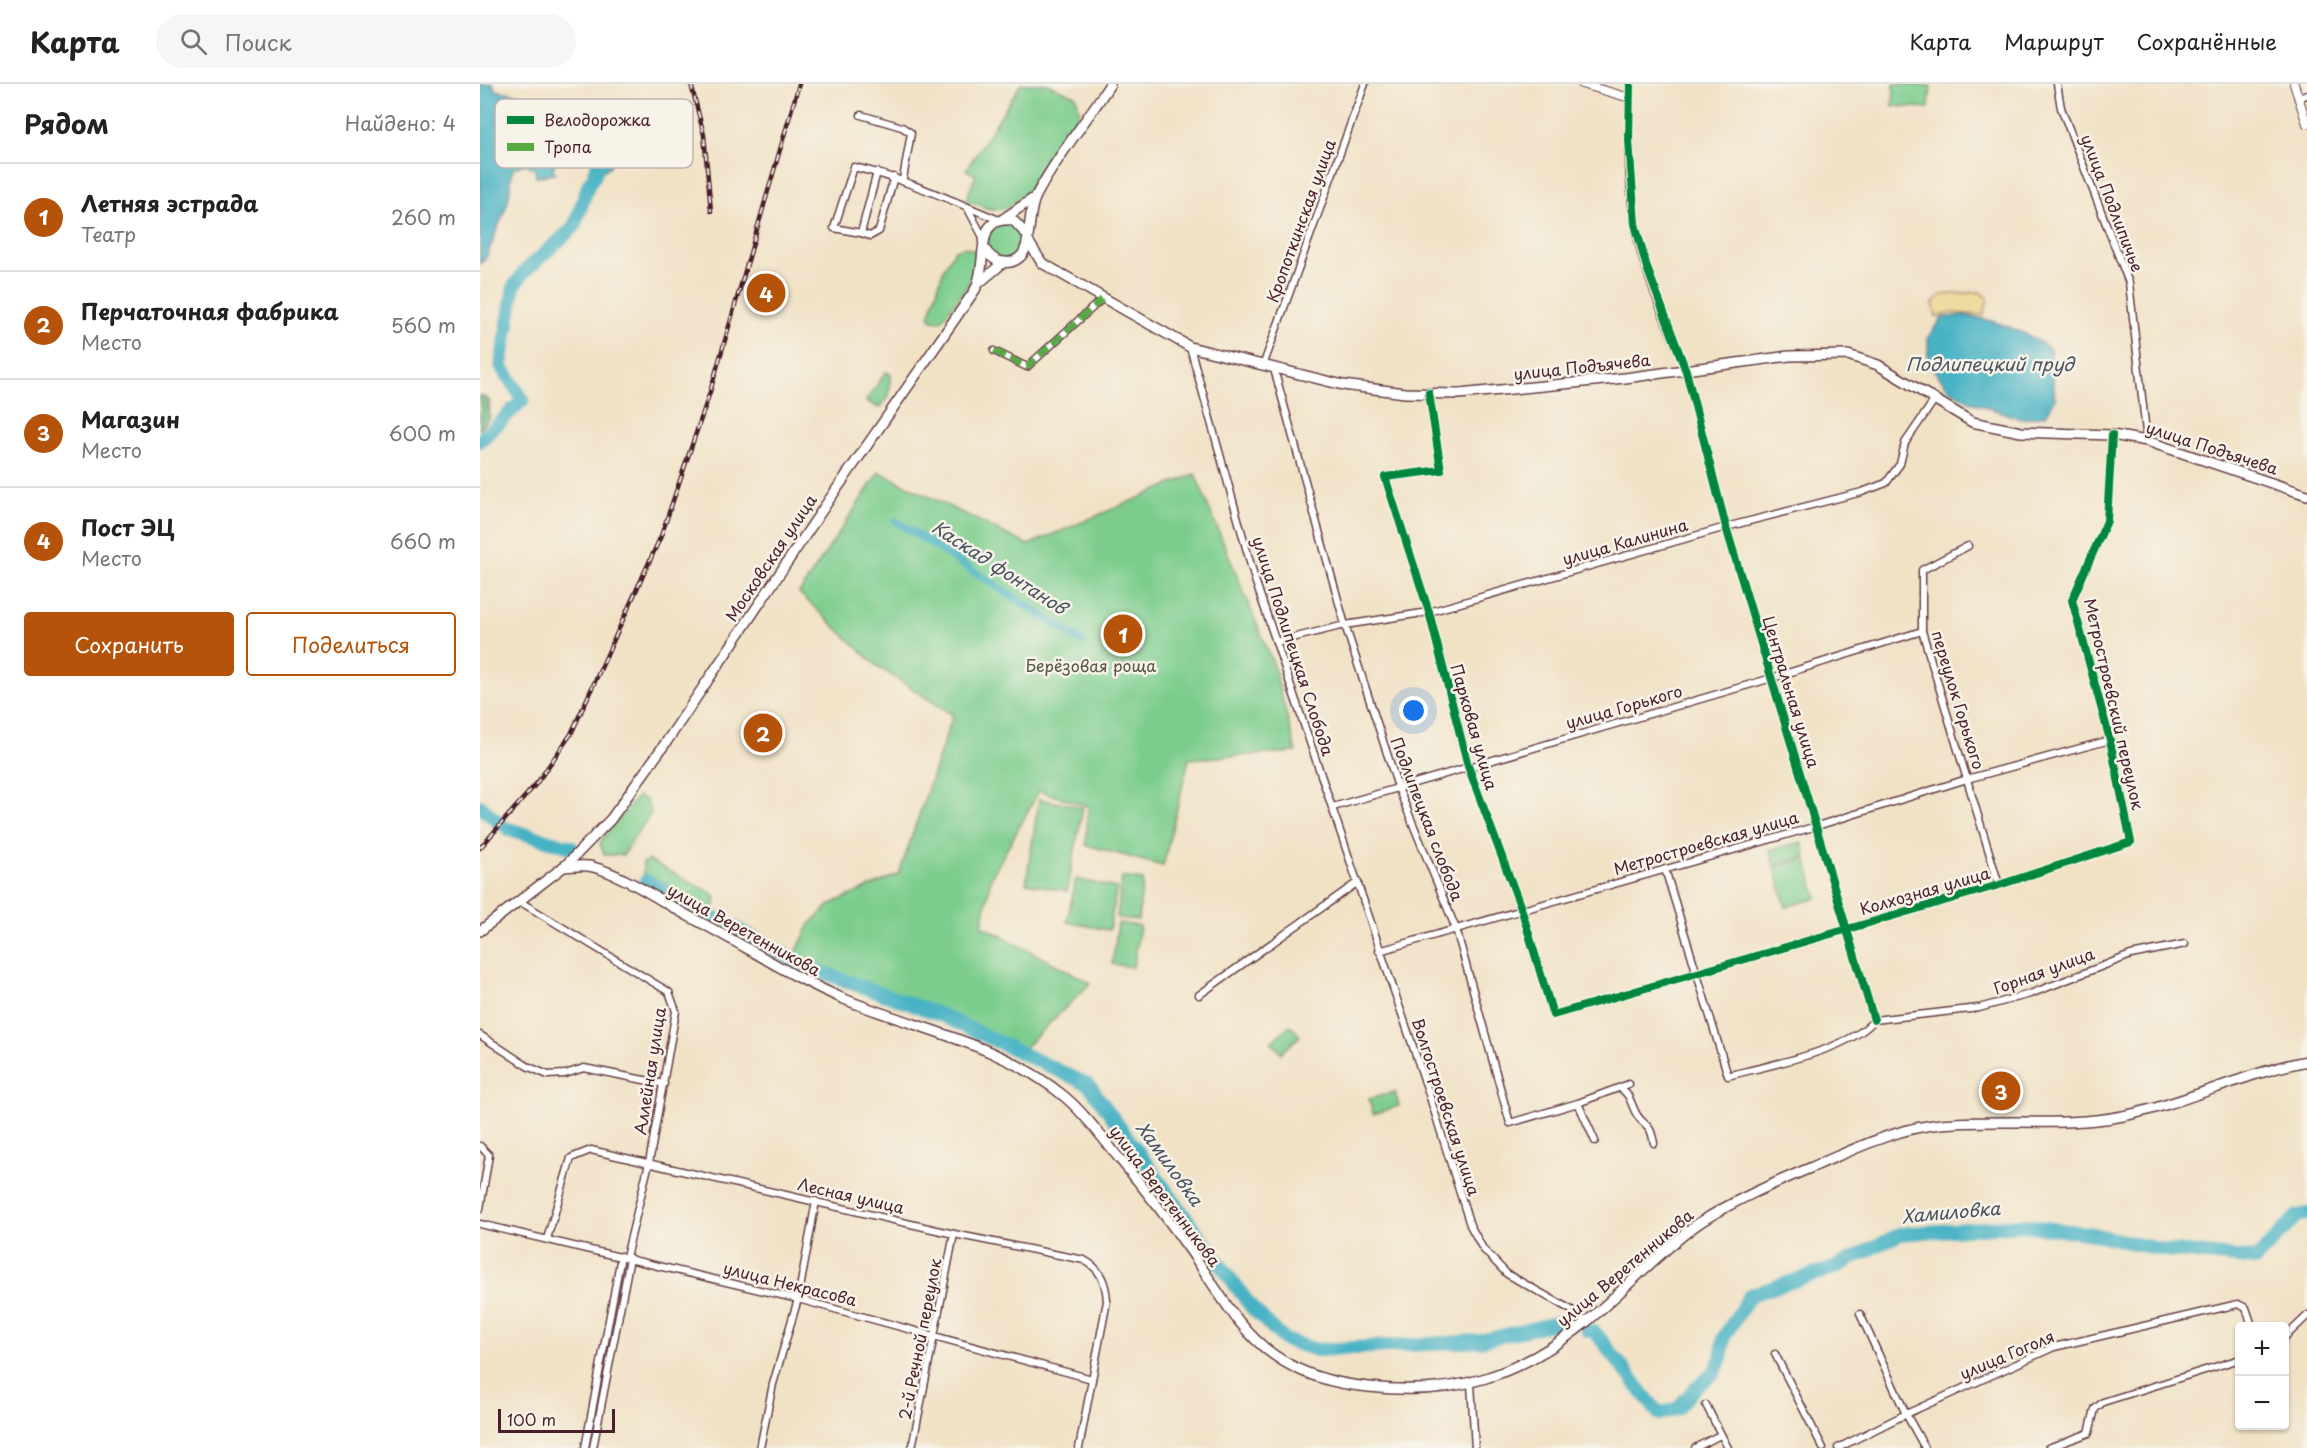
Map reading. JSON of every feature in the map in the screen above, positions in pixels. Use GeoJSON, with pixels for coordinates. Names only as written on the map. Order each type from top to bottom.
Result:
{"type":"FeatureCollection","features":[{"type":"Feature","properties":{"kind":"main road","name":"Московская улица"},"geometry":{"type":"LineString","coordinates":[[1015,261],[1024,253],[1034,198],[1110,84]]}},
{"type":"Feature","properties":{"kind":"main road","name":"Московская улица"},"geometry":{"type":"LineString","coordinates":[[979,282],[988,227],[1034,198]]}},
{"type":"Feature","properties":{"kind":"main road"},"geometry":{"type":"LineString","coordinates":[[1001,219],[1020,224],[1027,237]]}},
{"type":"Feature","properties":{"kind":"main road","name":"улица Подъячева"},"geometry":{"type":"LineString","coordinates":[[1027,237],[1040,261],[1102,299],[1190,347],[1263,367],[1343,385],[1406,393],[1526,389],[1686,371],[1789,356],[1848,355],[1878,364],[1972,422],[2021,432],[2112,435],[2147,441],[2307,495]]}},
{"type":"Feature","properties":{"kind":"main road"},"geometry":{"type":"LineString","coordinates":[[985,244],[992,258],[1004,262],[1040,261]]}},
{"type":"Feature","properties":{"kind":"main road","name":"Московская улица"},"geometry":{"type":"LineString","coordinates":[[480,931],[585,848],[637,785],[826,503],[979,282],[1004,262]]}},
{"type":"Feature","properties":{"kind":"main road","name":"улица Веретенникова"},"geometry":{"type":"LineString","coordinates":[[565,866],[591,866],[725,935],[825,991],[969,1044],[1034,1075],[1061,1093],[1084,1115],[1133,1174],[1250,1335],[1287,1364],[1331,1381],[1376,1388],[1409,1390],[1471,1384],[1492,1378],[1522,1364],[1586,1322],[1695,1226],[1758,1190],[1895,1133],[1942,1124],[2066,1122],[2124,1115],[2176,1102],[2258,1073],[2307,1061]]}},
{"type":"Feature","properties":{"kind":"street","name":"Кропоткинская улица"},"geometry":{"type":"LineString","coordinates":[[1263,367],[1365,84]]}},
{"type":"Feature","properties":{"kind":"street"},"geometry":{"type":"LineString","coordinates":[[1582,84],[1629,98]]}},
{"type":"Feature","properties":{"kind":"street"},"geometry":{"type":"LineString","coordinates":[[1630,84],[1629,159],[1635,224],[1647,268],[1686,371]]}},
{"type":"Feature","properties":{"kind":"street","name":"улица Подлипичье"},"geometry":{"type":"LineString","coordinates":[[2057,84],[2061,108],[2129,283],[2147,441]]}},
{"type":"Feature","properties":{"kind":"street"},"geometry":{"type":"LineString","coordinates":[[2294,84],[2307,123]]}},
{"type":"Feature","properties":{"kind":"street"},"geometry":{"type":"LineString","coordinates":[[2298,98],[2307,95]]}},
{"type":"Feature","properties":{"kind":"street"},"geometry":{"type":"LineString","coordinates":[[861,116],[902,127],[910,133],[903,179]]}},
{"type":"Feature","properties":{"kind":"street"},"geometry":{"type":"LineString","coordinates":[[894,177],[879,231],[870,236],[833,226],[852,167],[903,179],[1001,219]]}},
{"type":"Feature","properties":{"kind":"street"},"geometry":{"type":"LineString","coordinates":[[861,234],[877,172]]}},
{"type":"Feature","properties":{"kind":"street"},"geometry":{"type":"LineString","coordinates":[[967,207],[985,244]]}},
{"type":"Feature","properties":{"kind":"street"},"geometry":{"type":"LineString","coordinates":[[994,351],[1027,367],[1102,299]]}},
{"type":"Feature","properties":{"kind":"street","name":"улица Подлипецкая Слобода"},"geometry":{"type":"LineString","coordinates":[[1190,347],[1255,580],[1333,807],[1379,951]]}},
{"type":"Feature","properties":{"kind":"street","name":"Подлипецкая слобода"},"geometry":{"type":"LineString","coordinates":[[1274,369],[1345,625],[1399,790],[1456,929],[1510,1123],[1578,1103],[1629,1084]]}},
{"type":"Feature","properties":{"kind":"street","name":"Центральная улица"},"geometry":{"type":"LineString","coordinates":[[1686,371],[1726,527],[1874,1020]]}},
{"type":"Feature","properties":{"kind":"street","name":"Парковая улица"},"geometry":{"type":"LineString","coordinates":[[1429,393],[1442,470],[1385,477],[1395,514],[1429,612],[1468,766],[1522,911],[1553,1015]]}},
{"type":"Feature","properties":{"kind":"street","name":"улица Калинина"},"geometry":{"type":"LineString","coordinates":[[1276,642],[1345,625],[1429,612],[1726,527],[1862,492],[1886,483],[1900,464],[1905,442],[1935,399]]}},
{"type":"Feature","properties":{"kind":"street","name":"Метростроевский переулок"},"geometry":{"type":"LineString","coordinates":[[2112,435],[2107,521],[2072,600],[2110,740],[2131,842]]}},
{"type":"Feature","properties":{"kind":"street","name":"переулок Горького"},"geometry":{"type":"LineString","coordinates":[[1968,546],[1922,570],[1922,631],[1999,885]]}},
{"type":"Feature","properties":{"kind":"street","name":"улица Горького"},"geometry":{"type":"LineString","coordinates":[[1333,807],[1399,790],[1468,766],[1772,678],[1922,631]]}},
{"type":"Feature","properties":{"kind":"street","name":"Метростроевская улица"},"geometry":{"type":"LineString","coordinates":[[1379,951],[1817,826],[1967,779],[2110,740]]}},
{"type":"Feature","properties":{"kind":"street","name":"Колхозная улица"},"geometry":{"type":"LineString","coordinates":[[1553,1015],[1999,885],[2131,842]]}},
{"type":"Feature","properties":{"kind":"street"},"geometry":{"type":"LineString","coordinates":[[1665,869],[1728,1076],[1832,1047],[1865,1031],[1874,1020]]}},
{"type":"Feature","properties":{"kind":"street"},"geometry":{"type":"LineString","coordinates":[[1199,995],[1358,882]]}},
{"type":"Feature","properties":{"kind":"street","name":"Аллейная улица"},"geometry":{"type":"LineString","coordinates":[[519,902],[669,992],[676,1011],[649,1163],[626,1257],[585,1448]]}},
{"type":"Feature","properties":{"kind":"street","name":"Горная улица"},"geometry":{"type":"LineString","coordinates":[[1874,1020],[1979,1008],[2030,994],[2131,955],[2185,944]]}},
{"type":"Feature","properties":{"kind":"street","name":"Волгостроевская улица"},"geometry":{"type":"LineString","coordinates":[[1379,951],[1428,1091],[1470,1225],[1483,1249],[1507,1274],[1575,1312],[1586,1322]]}},
{"type":"Feature","properties":{"kind":"street"},"geometry":{"type":"LineString","coordinates":[[480,1035],[527,1066],[548,1075],[565,1074],[584,1068],[664,1084]]}},
{"type":"Feature","properties":{"kind":"street"},"geometry":{"type":"LineString","coordinates":[[1620,1088],[1630,1095],[1638,1116],[1650,1126],[1654,1143]]}},
{"type":"Feature","properties":{"kind":"street"},"geometry":{"type":"LineString","coordinates":[[1578,1103],[1595,1141]]}},
{"type":"Feature","properties":{"kind":"street"},"geometry":{"type":"LineString","coordinates":[[480,1146],[489,1155],[480,1209]]}},
{"type":"Feature","properties":{"kind":"street","name":"Лесная улица"},"geometry":{"type":"LineString","coordinates":[[547,1239],[571,1158],[591,1150],[954,1234],[1084,1260],[1092,1264],[1101,1275],[1107,1288],[1107,1301],[1079,1448]]}},
{"type":"Feature","properties":{"kind":"street"},"geometry":{"type":"LineString","coordinates":[[760,1448],[772,1384],[782,1360],[798,1299],[816,1201]]}},
{"type":"Feature","properties":{"kind":"street","name":"улица Некрасова"},"geometry":{"type":"LineString","coordinates":[[480,1224],[798,1299],[1092,1379]]}},
{"type":"Feature","properties":{"kind":"street","name":"2-й Речной переулок"},"geometry":{"type":"LineString","coordinates":[[912,1448],[954,1234]]}},
{"type":"Feature","properties":{"kind":"street","name":"Аллейная улица"},"geometry":{"type":"LineString","coordinates":[[593,1448],[626,1257]]}},
{"type":"Feature","properties":{"kind":"street","name":"улица Гоголя"},"geometry":{"type":"LineString","coordinates":[[1839,1448],[1906,1414],[2054,1347],[2238,1304],[2246,1308],[2251,1322]]}},
{"type":"Feature","properties":{"kind":"street"},"geometry":{"type":"LineString","coordinates":[[1860,1314],[1906,1414],[1925,1448]]}},
{"type":"Feature","properties":{"kind":"street"},"geometry":{"type":"LineString","coordinates":[[2289,1333],[2307,1316]]}},
{"type":"Feature","properties":{"kind":"street"},"geometry":{"type":"LineString","coordinates":[[1775,1354],[1823,1448]]}},
{"type":"Feature","properties":{"kind":"street"},"geometry":{"type":"LineString","coordinates":[[2048,1448],[2089,1433],[2095,1409],[2103,1402],[2235,1361]]}},
{"type":"Feature","properties":{"kind":"street"},"geometry":{"type":"LineString","coordinates":[[1471,1384],[1475,1448]]}},
{"type":"Feature","properties":{"kind":"street"},"geometry":{"type":"LineString","coordinates":[[1706,1405],[1728,1448]]}},
{"type":"Feature","properties":{"kind":"street"},"geometry":{"type":"LineString","coordinates":[[1695,1448],[1720,1435]]}},
{"type":"Feature","properties":{"kind":"green space"},"geometry":{"type":"Polygon","coordinates":[[[1021,84],[1047,84],[1076,96],[1080,113],[1045,168],[1023,195],[1002,209],[984,207],[966,200],[976,175],[966,170],[1021,84]]]}},
{"type":"Feature","properties":{"kind":"green space"},"geometry":{"type":"Polygon","coordinates":[[[1894,84],[1931,86],[1929,108],[1893,106],[1894,84]]]}},
{"type":"Feature","properties":{"kind":"green space"},"geometry":{"type":"Polygon","coordinates":[[[1005,223],[1018,228],[1023,241],[1018,254],[1005,259],[992,254],[987,241],[992,228],[1005,223]]]}},
{"type":"Feature","properties":{"kind":"green space"},"geometry":{"type":"Polygon","coordinates":[[[965,247],[977,252],[969,284],[941,321],[932,320],[929,316],[944,268],[955,250],[965,247]]]}},
{"type":"Feature","properties":{"kind":"green space"},"geometry":{"type":"Polygon","coordinates":[[[886,372],[891,375],[889,396],[879,408],[866,401],[886,372]]]}},
{"type":"Feature","properties":{"kind":"green space"},"geometry":{"type":"Polygon","coordinates":[[[480,395],[489,400],[490,417],[480,430],[480,395]]]}},
{"type":"Feature","properties":{"kind":"green space","name":"Берёзовая роща"},"geometry":{"type":"Polygon","coordinates":[[[879,472],[1028,545],[1195,474],[1273,663],[1296,752],[1189,759],[1163,866],[1086,845],[1088,806],[1039,791],[991,878],[982,926],[1091,983],[1022,1050],[795,954],[810,924],[831,904],[899,874],[953,715],[877,666],[799,593],[879,472]]]}},
{"type":"Feature","properties":{"kind":"green space"},"geometry":{"type":"Polygon","coordinates":[[[638,796],[646,800],[651,813],[623,855],[605,855],[600,845],[602,839],[638,796]]]}},
{"type":"Feature","properties":{"kind":"green space"},"geometry":{"type":"Polygon","coordinates":[[[1039,799],[1083,807],[1067,891],[1026,883],[1039,799]]]}},
{"type":"Feature","properties":{"kind":"green space"},"geometry":{"type":"Polygon","coordinates":[[[1802,842],[1806,857],[1774,865],[1770,850],[1802,842]]]}},
{"type":"Feature","properties":{"kind":"green space"},"geometry":{"type":"Polygon","coordinates":[[[1806,859],[1817,898],[1786,907],[1775,867],[1806,859]]]}},
{"type":"Feature","properties":{"kind":"green space"},"geometry":{"type":"Polygon","coordinates":[[[648,860],[712,893],[716,897],[715,906],[708,908],[643,873],[643,863],[648,860]]]}},
{"type":"Feature","properties":{"kind":"green space"},"geometry":{"type":"Polygon","coordinates":[[[1122,877],[1143,880],[1138,920],[1117,918],[1122,877]]]}},
{"type":"Feature","properties":{"kind":"green space"},"geometry":{"type":"Polygon","coordinates":[[[1076,879],[1117,888],[1109,930],[1067,922],[1076,879]]]}},
{"type":"Feature","properties":{"kind":"green space"},"geometry":{"type":"Polygon","coordinates":[[[1118,923],[1140,926],[1133,967],[1112,964],[1118,923]]]}},
{"type":"Feature","properties":{"kind":"green space"},"geometry":{"type":"Polygon","coordinates":[[[1290,1025],[1300,1036],[1281,1053],[1271,1042],[1290,1025]]]}},
{"type":"Feature","properties":{"kind":"green space"},"geometry":{"type":"Polygon","coordinates":[[[1395,1092],[1399,1106],[1373,1114],[1369,1099],[1395,1092]]]}},
{"type":"Feature","properties":{"kind":"sand"},"geometry":{"type":"Polygon","coordinates":[[[1980,292],[1988,299],[1983,315],[1952,313],[1936,317],[1933,303],[1941,295],[1980,292]]]}},
{"type":"Feature","properties":{"kind":"water"},"geometry":{"type":"Polygon","coordinates":[[[480,84],[493,84],[495,90],[521,95],[523,99],[495,99],[495,168],[513,168],[508,202],[486,258],[480,264],[480,84]]]}},
{"type":"Feature","properties":{"kind":"water"},"geometry":{"type":"Polygon","coordinates":[[[533,168],[554,168],[555,174],[536,177],[533,168]]]}},
{"type":"Feature","properties":{"kind":"water"},"geometry":{"type":"Polygon","coordinates":[[[590,168],[608,168],[595,175],[588,171],[590,168]]]}},
{"type":"Feature","properties":{"kind":"water","name":"Подлипецкий пруд"},"geometry":{"type":"Polygon","coordinates":[[[1963,315],[1985,319],[2008,327],[2050,349],[2055,399],[2046,415],[2021,419],[1969,401],[1949,389],[1928,363],[1928,337],[1942,318],[1963,315]]]}},
{"type":"Feature","properties":{"kind":"waterway","name":"Хамиловка"},"geometry":{"type":"LineString","coordinates":[[480,441],[523,400],[501,366],[514,286],[524,272],[574,227],[597,168]]}},
{"type":"Feature","properties":{"kind":"waterway","name":"Каскад фонтанов"},"geometry":{"type":"LineString","coordinates":[[896,521],[1083,642]]}},
{"type":"Feature","properties":{"kind":"waterway","name":"Хамиловка"},"geometry":{"type":"LineString","coordinates":[[480,806],[501,824]]}},
{"type":"Feature","properties":{"kind":"waterway","name":"Хамиловка"},"geometry":{"type":"LineString","coordinates":[[508,829],[571,847]]}},
{"type":"Feature","properties":{"kind":"waterway","name":"Хамиловка"},"geometry":{"type":"LineString","coordinates":[[646,881],[716,919]]}},
{"type":"Feature","properties":{"kind":"waterway","name":"Хамиловка"},"geometry":{"type":"LineString","coordinates":[[731,926],[805,966],[941,1015],[1089,1085],[1252,1308],[1285,1340],[1317,1350],[1480,1341],[1564,1321],[1572,1324]]}},
{"type":"Feature","properties":{"kind":"waterway","name":"Хамиловка"},"geometry":{"type":"LineString","coordinates":[[1587,1330],[1595,1332],[1659,1414],[1677,1409],[1696,1387],[1714,1373],[1721,1358],[1724,1337],[1750,1295],[1834,1268],[1900,1234],[2022,1225],[2093,1234],[2164,1250],[2256,1259],[2297,1216],[2307,1214]]}},
{"type":"Feature","properties":{"kind":"railway"},"geometry":{"type":"LineString","coordinates":[[691,84],[704,135],[711,211]]}},
{"type":"Feature","properties":{"kind":"railway"},"geometry":{"type":"LineString","coordinates":[[480,848],[536,784],[571,734],[661,536],[710,392],[799,84]]}},
{"type":"Feature","properties":{"kind":"marked path"},"geometry":{"type":"LineString","coordinates":[[994,351],[1027,367],[1102,299]]}},
{"type":"Feature","properties":{"kind":"cycle path"},"geometry":{"type":"LineString","coordinates":[[1630,84],[1629,140],[1635,224],[1647,268],[1686,371],[1726,527],[1874,1020]]}},
{"type":"Feature","properties":{"kind":"cycle path"},"geometry":{"type":"LineString","coordinates":[[1429,393],[1441,470],[1385,477],[1429,612],[1468,766],[1522,911],[1553,1015],[1999,885],[2131,842],[2110,740],[2072,600],[2107,521],[2112,435]]}},
{"type":"Feature","properties":{"kind":"place","name":"Пост ЭЦ"},"geometry":{"type":"Point","coordinates":[766,293]}},
{"type":"Feature","properties":{"kind":"place","name":"Летняя эстрада"},"geometry":{"type":"Point","coordinates":[1123,634]}},
{"type":"Feature","properties":{"kind":"place","name":"Перчаточная фабрика"},"geometry":{"type":"Point","coordinates":[763,733]}},
{"type":"Feature","properties":{"kind":"place","name":"Магазин"},"geometry":{"type":"Point","coordinates":[2001,1091]}}]}
